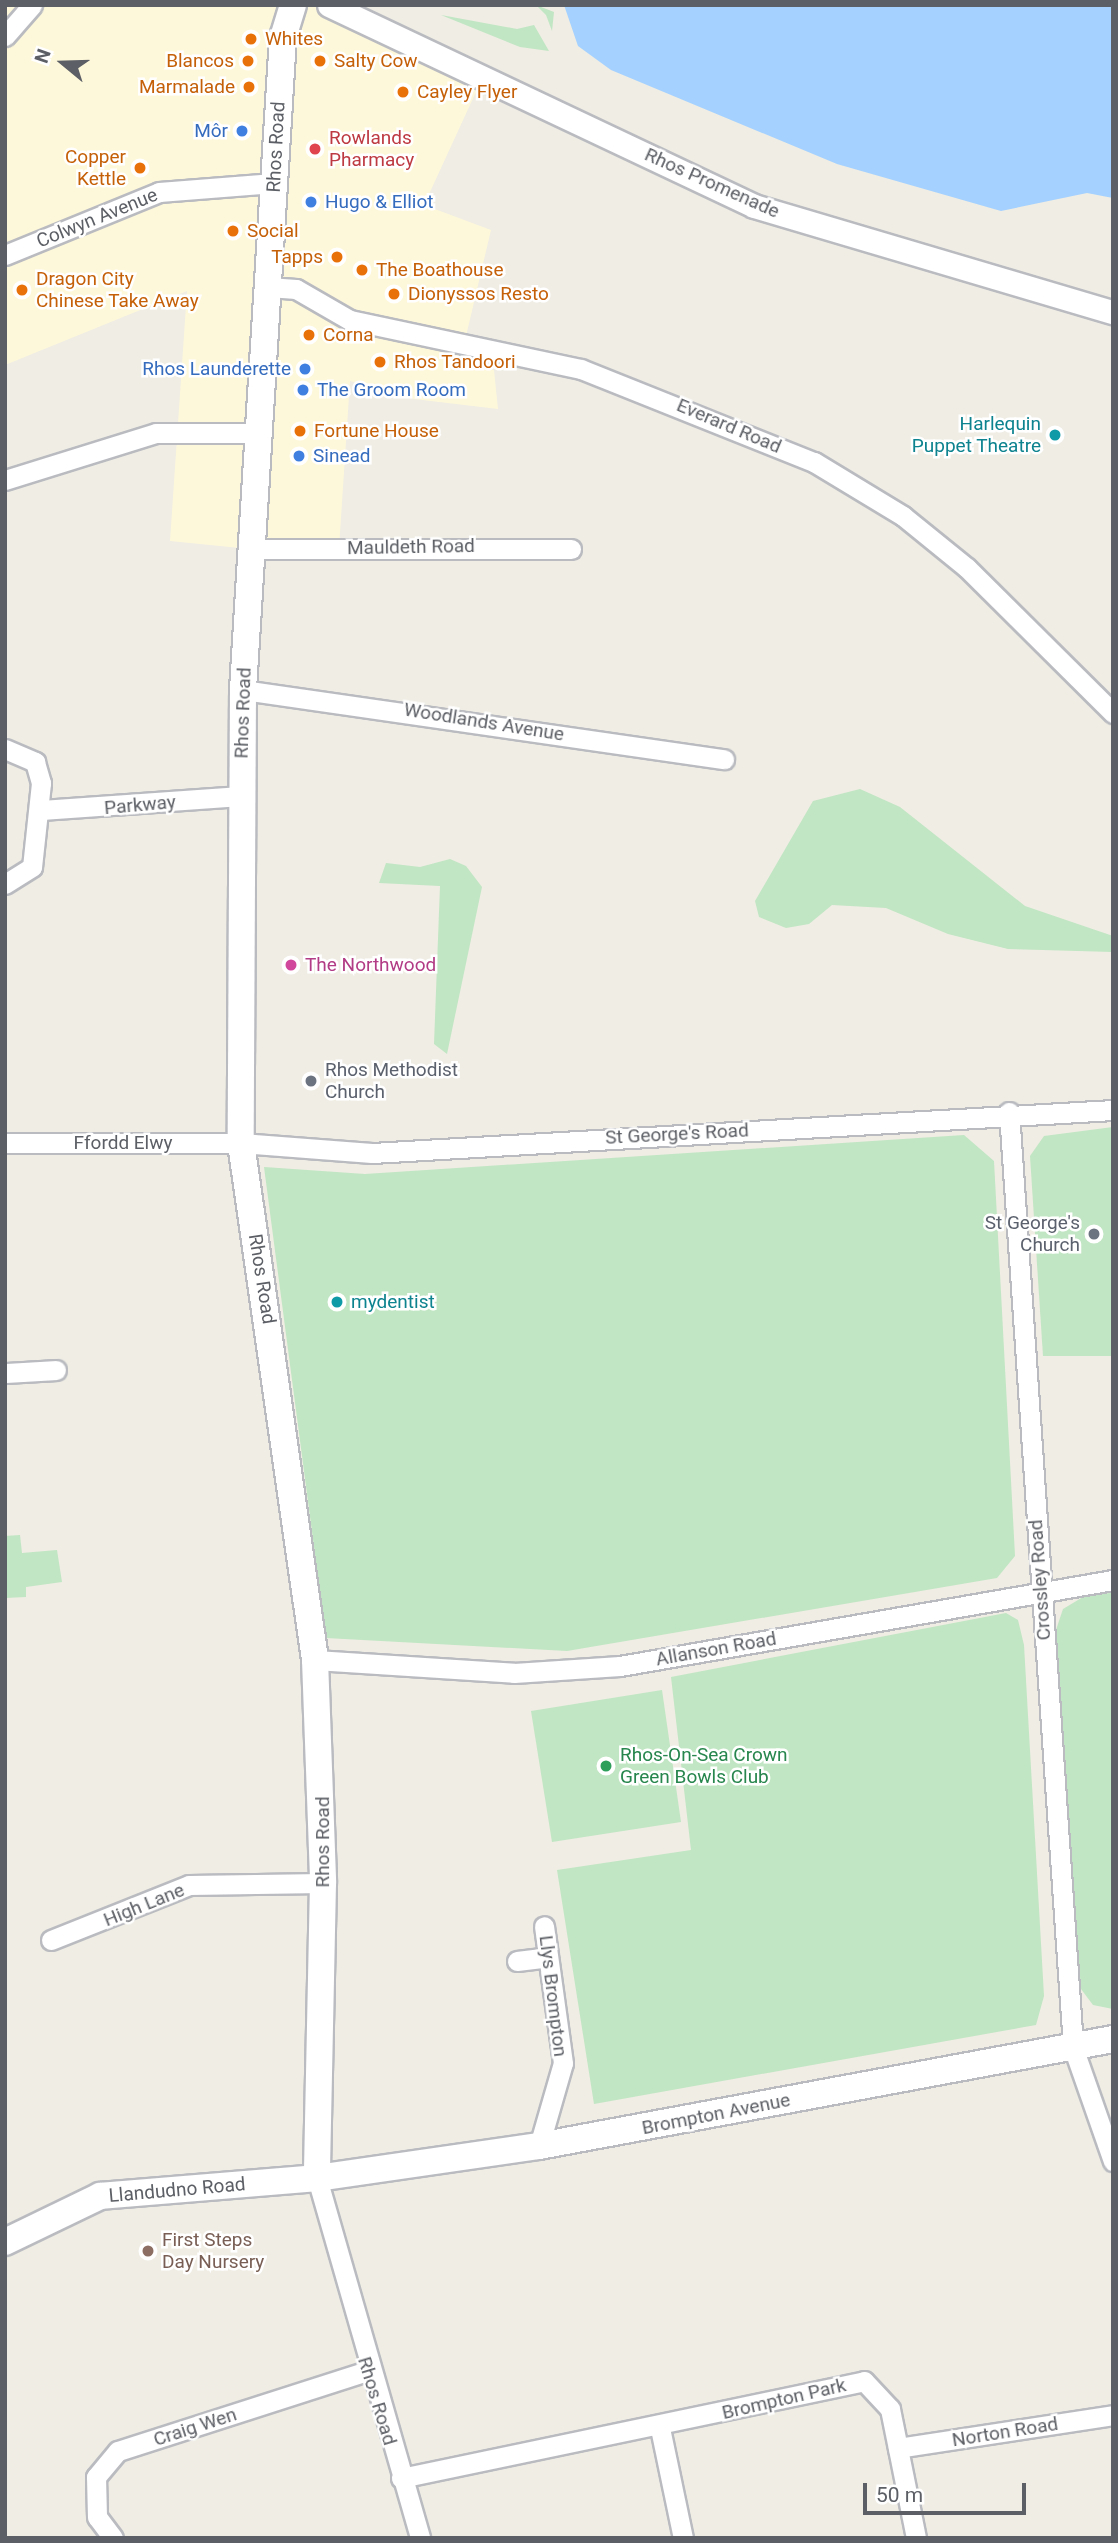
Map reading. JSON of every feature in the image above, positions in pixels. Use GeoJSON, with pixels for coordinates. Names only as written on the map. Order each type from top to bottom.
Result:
{"type":"FeatureCollection","features":[{"type":"Feature","properties":{"kind":"main road","name":"Rhos Road"},"geometry":{"type":"LineString","coordinates":[[293,5],[283,37],[243,690],[239,796],[241,1143],[315,1660],[323,1883],[317,2178]]}},
{"type":"Feature","properties":{"kind":"main road","name":"Brompton Avenue"},"geometry":{"type":"LineString","coordinates":[[317,2178],[539,2146],[1113,2039]]}},
{"type":"Feature","properties":{"kind":"main road","name":"Llandudno Road"},"geometry":{"type":"LineString","coordinates":[[5,2242],[100,2196],[317,2178]]}},
{"type":"Feature","properties":{"kind":"street"},"geometry":{"type":"LineString","coordinates":[[5,36],[32,5]]}},
{"type":"Feature","properties":{"kind":"street","name":"Rhos Promenade"},"geometry":{"type":"LineString","coordinates":[[329,5],[754,206],[1113,312]]}},
{"type":"Feature","properties":{"kind":"street","name":"Colwyn Avenue"},"geometry":{"type":"LineString","coordinates":[[5,255],[159,192],[274,183]]}},
{"type":"Feature","properties":{"kind":"street","name":"Everard Road"},"geometry":{"type":"LineString","coordinates":[[268,286],[296,289],[350,320],[581,369],[814,462],[903,516],[967,568],[1113,713]]}},
{"type":"Feature","properties":{"kind":"street"},"geometry":{"type":"LineString","coordinates":[[5,480],[156,433],[259,433]]}},
{"type":"Feature","properties":{"kind":"street","name":"Mauldeth Road"},"geometry":{"type":"LineString","coordinates":[[250,550],[571,549]]}},
{"type":"Feature","properties":{"kind":"street","name":"Woodlands Avenue"},"geometry":{"type":"LineString","coordinates":[[243,690],[724,759]]}},
{"type":"Feature","properties":{"kind":"street"},"geometry":{"type":"LineString","coordinates":[[5,749],[35,762],[40,810],[32,867],[5,884]]}},
{"type":"Feature","properties":{"kind":"street","name":"Parkway"},"geometry":{"type":"LineString","coordinates":[[40,810],[239,796]]}},
{"type":"Feature","properties":{"kind":"street","name":"St George's Road"},"geometry":{"type":"LineString","coordinates":[[241,1143],[372,1153],[1009,1112],[1113,1110]]}},
{"type":"Feature","properties":{"kind":"street","name":"Crossley Road"},"geometry":{"type":"LineString","coordinates":[[1009,1112],[1073,2047],[1113,2161]]}},
{"type":"Feature","properties":{"kind":"street","name":"Ffordd Elwy"},"geometry":{"type":"LineString","coordinates":[[5,1143],[241,1143]]}},
{"type":"Feature","properties":{"kind":"street"},"geometry":{"type":"LineString","coordinates":[[5,1373],[56,1370]]}},
{"type":"Feature","properties":{"kind":"street","name":"Allanson Road"},"geometry":{"type":"LineString","coordinates":[[315,1660],[514,1673],[620,1666],[1113,1580]]}},
{"type":"Feature","properties":{"kind":"street","name":"High Lane"},"geometry":{"type":"LineString","coordinates":[[51,1940],[189,1885],[323,1883]]}},
{"type":"Feature","properties":{"kind":"street","name":"Llys Brompton"},"geometry":{"type":"LineString","coordinates":[[539,2146],[562,2078],[544,1926]]}},
{"type":"Feature","properties":{"kind":"street"},"geometry":{"type":"LineString","coordinates":[[517,1961],[548,1957]]}},
{"type":"Feature","properties":{"kind":"street","name":"Rhos Road"},"geometry":{"type":"LineString","coordinates":[[317,2178],[368,2371],[420,2538]]}},
{"type":"Feature","properties":{"kind":"street","name":"Craig Wen"},"geometry":{"type":"LineString","coordinates":[[113,2538],[97,2517],[96,2477],[118,2451],[368,2371]]}},
{"type":"Feature","properties":{"kind":"street","name":"Brompton Park"},"geometry":{"type":"LineString","coordinates":[[401,2478],[660,2428],[864,2381],[890,2409],[916,2538]]}},
{"type":"Feature","properties":{"kind":"street","name":"Norton Road"},"geometry":{"type":"LineString","coordinates":[[898,2448],[1113,2415]]}},
{"type":"Feature","properties":{"kind":"street"},"geometry":{"type":"LineString","coordinates":[[660,2428],[683,2538]]}},
{"type":"Feature","properties":{"kind":"shaded area"},"geometry":{"type":"Polygon","coordinates":[[[5,5],[329,5],[481,81],[424,205],[491,230],[459,366],[494,370],[498,409],[414,399],[350,381],[339,548],[250,549],[170,541],[187,291],[5,365],[5,5]]]}},
{"type":"Feature","properties":{"kind":"green space"},"geometry":{"type":"Polygon","coordinates":[[[536,5],[554,12],[552,31],[546,15],[536,5]]]}},
{"type":"Feature","properties":{"kind":"green space"},"geometry":{"type":"Polygon","coordinates":[[[441,15],[517,29],[534,25],[549,51],[520,47],[441,15]]]}},
{"type":"Feature","properties":{"kind":"green space"},"geometry":{"type":"Polygon","coordinates":[[[860,789],[900,807],[1025,906],[1113,936],[1113,952],[1008,949],[948,934],[886,908],[832,905],[809,924],[786,928],[759,917],[755,901],[813,801],[860,789]]]}},
{"type":"Feature","properties":{"kind":"green space"},"geometry":{"type":"Polygon","coordinates":[[[450,859],[466,866],[482,887],[447,1054],[434,1044],[440,886],[379,883],[386,863],[420,867],[450,859]]]}},
{"type":"Feature","properties":{"kind":"green space"},"geometry":{"type":"Polygon","coordinates":[[[1113,1127],[1113,1356],[1043,1356],[1030,1156],[1044,1136],[1113,1127]]]}},
{"type":"Feature","properties":{"kind":"green space"},"geometry":{"type":"Polygon","coordinates":[[[964,1135],[994,1161],[1015,1556],[997,1578],[567,1651],[326,1638],[264,1167],[365,1174],[964,1135]]]}},
{"type":"Feature","properties":{"kind":"green space"},"geometry":{"type":"Polygon","coordinates":[[[20,1535],[22,1553],[57,1550],[62,1582],[26,1587],[26,1597],[5,1598],[5,1536],[20,1535]]]}},
{"type":"Feature","properties":{"kind":"green space"},"geometry":{"type":"Polygon","coordinates":[[[1113,1593],[1113,2009],[1093,2005],[1081,1989],[1053,1639],[1063,1609],[1088,1594],[1113,1593]]]}},
{"type":"Feature","properties":{"kind":"green space"},"geometry":{"type":"Polygon","coordinates":[[[1006,1613],[1018,1620],[1024,1645],[1044,1996],[1036,2025],[594,2104],[557,1870],[691,1850],[671,1677],[1006,1613]]]}},
{"type":"Feature","properties":{"kind":"green space","name":"Rhos-On-Sea Crown Green Bowls Club"},"geometry":{"type":"Polygon","coordinates":[[[662,1690],[681,1822],[552,1842],[531,1711],[662,1690]]]}},
{"type":"Feature","properties":{"kind":"water"},"geometry":{"type":"Polygon","coordinates":[[[564,5],[1113,5],[1113,198],[1087,193],[1001,211],[837,164],[611,70],[578,46],[564,5]]]}},
{"type":"Feature","properties":{"kind":"place","name":"Whites"},"geometry":{"type":"Point","coordinates":[251,39]}},
{"type":"Feature","properties":{"kind":"place","name":"Blancos"},"geometry":{"type":"Point","coordinates":[248,61]}},
{"type":"Feature","properties":{"kind":"place","name":"Salty Cow"},"geometry":{"type":"Point","coordinates":[320,61]}},
{"type":"Feature","properties":{"kind":"place","name":"Marmalade"},"geometry":{"type":"Point","coordinates":[249,87]}},
{"type":"Feature","properties":{"kind":"place","name":"Cayley Flyer"},"geometry":{"type":"Point","coordinates":[403,92]}},
{"type":"Feature","properties":{"kind":"place","name":"Môr"},"geometry":{"type":"Point","coordinates":[242,131]}},
{"type":"Feature","properties":{"kind":"place","name":"Rowlands Pharmacy"},"geometry":{"type":"Point","coordinates":[315,149]}},
{"type":"Feature","properties":{"kind":"place","name":"Copper Kettle"},"geometry":{"type":"Point","coordinates":[140,168]}},
{"type":"Feature","properties":{"kind":"place","name":"Hugo & Elliot"},"geometry":{"type":"Point","coordinates":[311,202]}},
{"type":"Feature","properties":{"kind":"place","name":"Social"},"geometry":{"type":"Point","coordinates":[233,231]}},
{"type":"Feature","properties":{"kind":"place","name":"Tapps"},"geometry":{"type":"Point","coordinates":[337,257]}},
{"type":"Feature","properties":{"kind":"place","name":"The Boathouse"},"geometry":{"type":"Point","coordinates":[362,270]}},
{"type":"Feature","properties":{"kind":"place","name":"Dragon City Chinese Take Away"},"geometry":{"type":"Point","coordinates":[22,290]}},
{"type":"Feature","properties":{"kind":"place","name":"Dionyssos Resto"},"geometry":{"type":"Point","coordinates":[394,294]}},
{"type":"Feature","properties":{"kind":"place","name":"Corna"},"geometry":{"type":"Point","coordinates":[309,335]}},
{"type":"Feature","properties":{"kind":"place","name":"Rhos Tandoori"},"geometry":{"type":"Point","coordinates":[380,362]}},
{"type":"Feature","properties":{"kind":"place","name":"Rhos Launderette"},"geometry":{"type":"Point","coordinates":[305,369]}},
{"type":"Feature","properties":{"kind":"place","name":"The Groom Room"},"geometry":{"type":"Point","coordinates":[303,390]}},
{"type":"Feature","properties":{"kind":"place","name":"Fortune House"},"geometry":{"type":"Point","coordinates":[300,431]}},
{"type":"Feature","properties":{"kind":"place","name":"Harlequin Puppet Theatre"},"geometry":{"type":"Point","coordinates":[1055,435]}},
{"type":"Feature","properties":{"kind":"place","name":"Sinead"},"geometry":{"type":"Point","coordinates":[299,456]}},
{"type":"Feature","properties":{"kind":"place","name":"The Northwood"},"geometry":{"type":"Point","coordinates":[291,965]}},
{"type":"Feature","properties":{"kind":"place","name":"Rhos Methodist Church"},"geometry":{"type":"Point","coordinates":[311,1081]}},
{"type":"Feature","properties":{"kind":"place","name":"St George's Church"},"geometry":{"type":"Point","coordinates":[1094,1234]}},
{"type":"Feature","properties":{"kind":"place","name":"mydentist"},"geometry":{"type":"Point","coordinates":[337,1302]}},
{"type":"Feature","properties":{"kind":"place","name":"Rhos-On-Sea Crown Green Bowls Club"},"geometry":{"type":"Point","coordinates":[606,1766]}},
{"type":"Feature","properties":{"kind":"place","name":"First Steps Day Nursery"},"geometry":{"type":"Point","coordinates":[148,2251]}}]}
